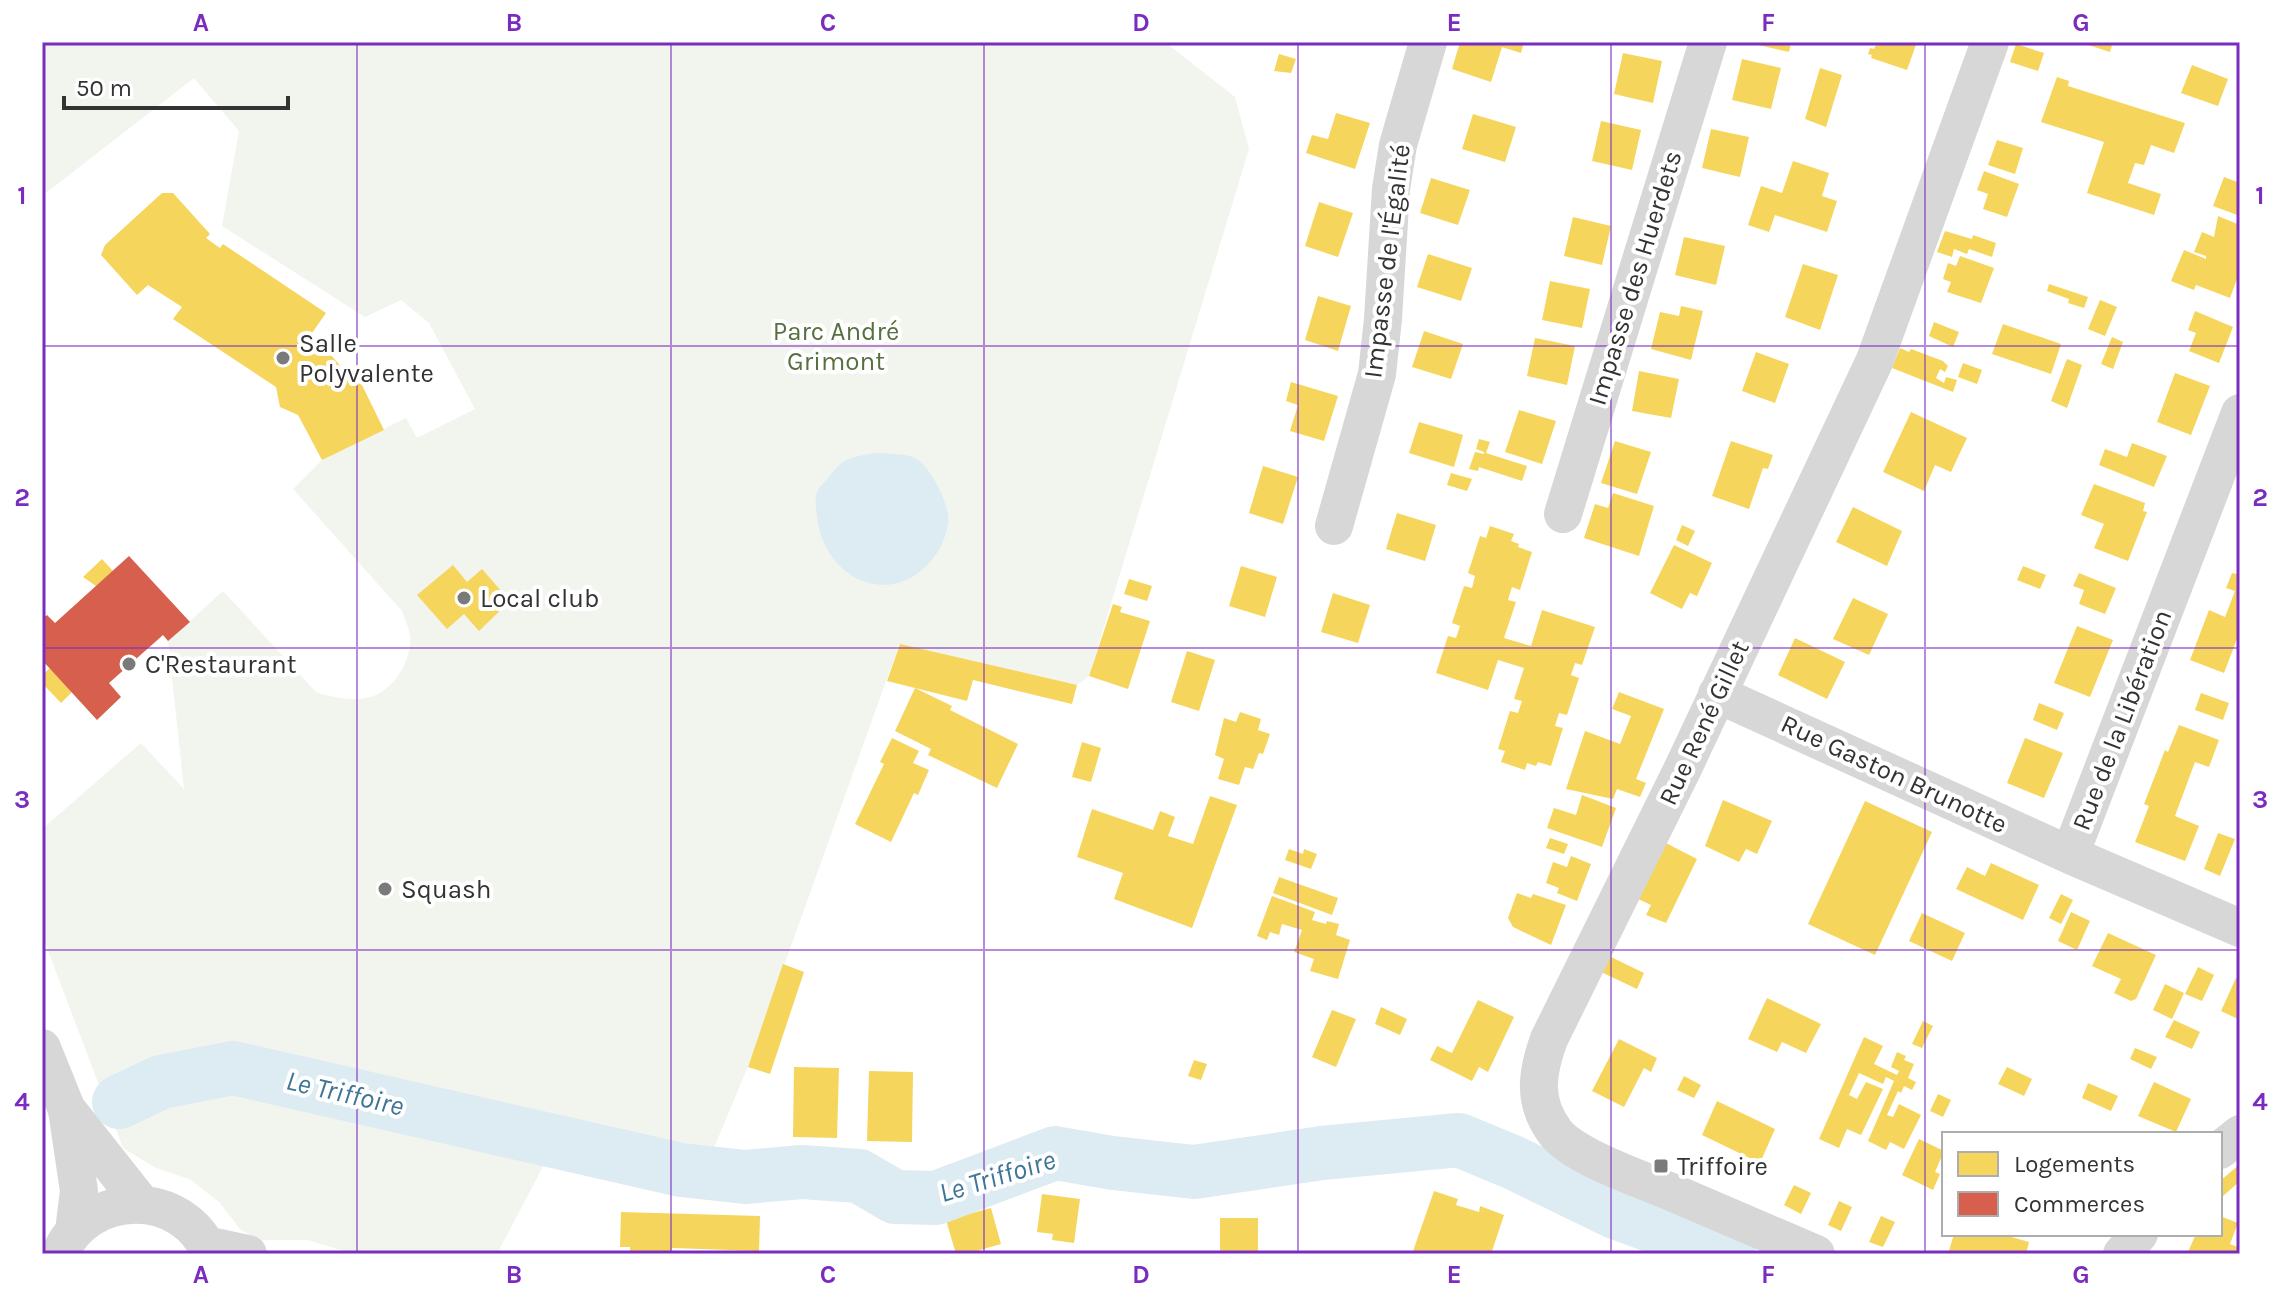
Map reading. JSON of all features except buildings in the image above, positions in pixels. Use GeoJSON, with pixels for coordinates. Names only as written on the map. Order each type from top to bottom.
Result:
{"type":"FeatureCollection","features":[{"type":"Feature","properties":{"kind":"street","name":"Impasse de l'Égalité"},"geometry":{"type":"LineString","coordinates":[[1334,526],[1377,374],[1391,189],[1398,145],[1428,42]]}},
{"type":"Feature","properties":{"kind":"street","name":"Impasse des Huerdets"},"geometry":{"type":"LineString","coordinates":[[1563,514],[1708,42]]}},
{"type":"Feature","properties":{"kind":"street","name":"Rue René Gillet"},"geometry":{"type":"LineString","coordinates":[[1816,1254],[1589,1156],[1561,1139],[1545,1115],[1537,1079],[1549,1039],[1875,360],[1990,42]]}},
{"type":"Feature","properties":{"kind":"street","name":"Rue de la Libération"},"geometry":{"type":"LineString","coordinates":[[2240,413],[2070,855],[2240,928]]}},
{"type":"Feature","properties":{"kind":"street","name":"Rue Gaston Brunotte"},"geometry":{"type":"LineString","coordinates":[[1717,694],[2070,855]]}},
{"type":"Feature","properties":{"kind":"street"},"geometry":{"type":"LineString","coordinates":[[42,1048],[67,1110],[79,1191],[67,1243]]}},
{"type":"Feature","properties":{"kind":"street"},"geometry":{"type":"LineString","coordinates":[[67,1110],[141,1203]]}},
{"type":"Feature","properties":{"kind":"street"},"geometry":{"type":"LineString","coordinates":[[2222,1148],[2240,1134]]}},
{"type":"Feature","properties":{"kind":"street"},"geometry":{"type":"LineString","coordinates":[[67,1243],[93,1215],[116,1205],[141,1203],[167,1210],[189,1224],[208,1249],[248,1254]]}},
{"type":"Feature","properties":{"kind":"street"},"geometry":{"type":"LineString","coordinates":[[2122,1254],[2137,1236]]}},
{"type":"Feature","properties":{"kind":"green space","name":"Parc André Grimont"},"geometry":{"type":"Polygon","coordinates":[[[42,42],[1165,42],[1235,97],[1249,149],[1089,676],[1077,685],[899,645],[748,1066],[704,1172],[556,1142],[497,1254],[354,1254],[308,1240],[259,1240],[240,1229],[220,1203],[191,1180],[154,1167],[123,1148],[42,935],[42,829],[141,743],[184,789],[168,641],[223,591],[316,692],[360,699],[385,690],[399,674],[408,656],[409,633],[402,611],[293,489],[322,460],[406,418],[417,438],[475,409],[429,323],[401,300],[365,317],[222,226],[239,131],[194,78],[42,196],[42,42]]]}},
{"type":"Feature","properties":{"kind":"shaded area"},"geometry":{"type":"Polygon","coordinates":[[[875,453],[917,459],[939,488],[948,516],[945,536],[934,557],[918,573],[900,582],[882,585],[865,582],[835,560],[824,543],[816,503],[818,490],[841,464],[875,453]]]}},
{"type":"Feature","properties":{"kind":"waterway","name":"Le Triffoire"},"geometry":{"type":"LineString","coordinates":[[119,1102],[161,1082],[233,1068],[681,1170],[745,1177],[802,1172],[859,1176],[895,1197],[936,1198],[1055,1153],[1194,1172],[1322,1153],[1459,1140],[1615,1212],[1729,1254]]}},
{"type":"Feature","properties":{"kind":"place","name":"Salle Polyvalente"},"geometry":{"type":"Point","coordinates":[283,358]}},
{"type":"Feature","properties":{"kind":"place","name":"Local club"},"geometry":{"type":"Point","coordinates":[464,598]}},
{"type":"Feature","properties":{"kind":"place","name":"C'Restaurant"},"geometry":{"type":"Point","coordinates":[129,664]}},
{"type":"Feature","properties":{"kind":"place","name":"Squash"},"geometry":{"type":"Point","coordinates":[385,889]}},
{"type":"Feature","properties":{"kind":"place","name":"Triffoire"},"geometry":{"type":"Point","coordinates":[1661,1166]}}]}
